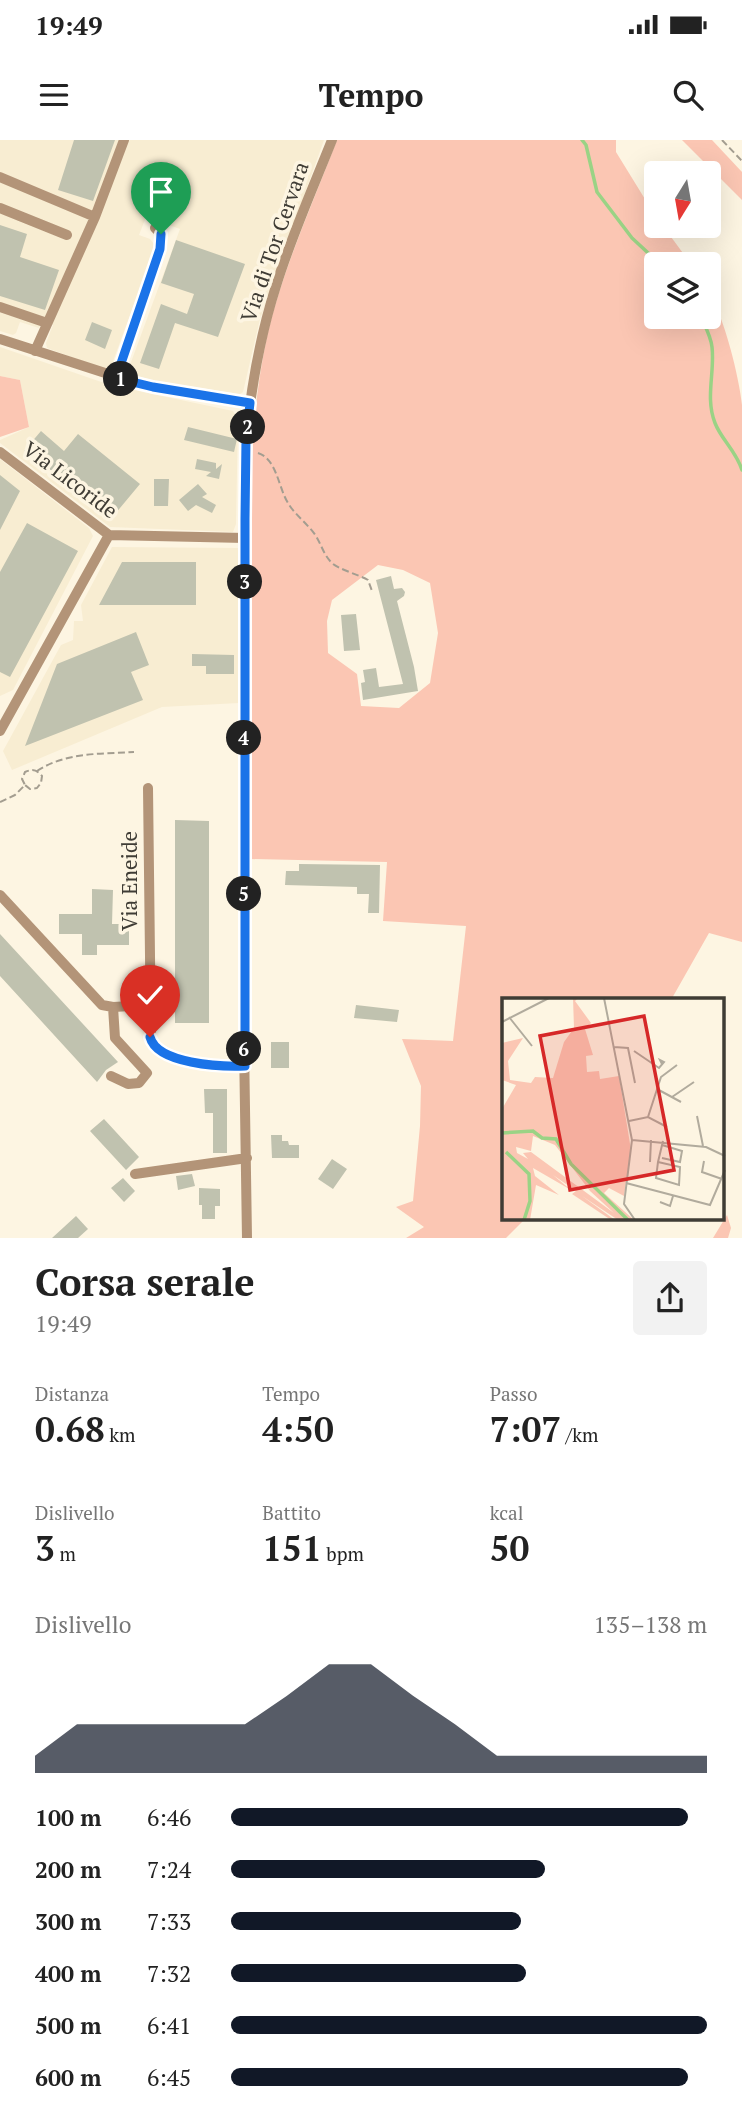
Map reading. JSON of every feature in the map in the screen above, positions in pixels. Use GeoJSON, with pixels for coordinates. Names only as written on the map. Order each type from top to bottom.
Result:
{"type":"FeatureCollection","features":[{"type":"Feature","properties":{"kind":"street"},"geometry":{"type":"LineString","coordinates":[[34,351],[95,217],[124,140]]}},
{"type":"Feature","properties":{"kind":"street","name":"Via di Tor Cervara"},"geometry":{"type":"LineString","coordinates":[[247,1238],[246,453],[250,403],[264,328],[276,283],[332,140]]}},
{"type":"Feature","properties":{"kind":"street"},"geometry":{"type":"LineString","coordinates":[[0,177],[95,217]]}},
{"type":"Feature","properties":{"kind":"street"},"geometry":{"type":"LineString","coordinates":[[0,208],[67,235]]}},
{"type":"Feature","properties":{"kind":"street"},"geometry":{"type":"LineString","coordinates":[[116,378],[160,249],[162,237],[155,228]]}},
{"type":"Feature","properties":{"kind":"street"},"geometry":{"type":"LineString","coordinates":[[0,307],[47,323]]}},
{"type":"Feature","properties":{"kind":"street"},"geometry":{"type":"LineString","coordinates":[[0,339],[116,378],[250,403]]}},
{"type":"Feature","properties":{"kind":"street","name":"Via Licoride"},"geometry":{"type":"LineString","coordinates":[[0,452],[109,535],[245,538]]}},
{"type":"Feature","properties":{"kind":"street"},"geometry":{"type":"LineString","coordinates":[[0,731],[109,535]]}},
{"type":"Feature","properties":{"kind":"street"},"geometry":{"type":"LineString","coordinates":[[0,707],[10,715]]}},
{"type":"Feature","properties":{"kind":"street","name":"Via Eneide"},"geometry":{"type":"LineString","coordinates":[[148,788],[149,1005],[153,1046],[162,1052],[208,1065],[245,1066]]}},
{"type":"Feature","properties":{"kind":"street"},"geometry":{"type":"LineString","coordinates":[[0,895],[102,1005],[149,1005]]}},
{"type":"Feature","properties":{"kind":"street"},"geometry":{"type":"LineString","coordinates":[[111,1076],[128,1084],[139,1083],[147,1073],[115,1038],[113,1007]]}},
{"type":"Feature","properties":{"kind":"street"},"geometry":{"type":"LineString","coordinates":[[135,1174],[247,1158]]}},
{"type":"Feature","properties":{"kind":"path"},"geometry":{"type":"LineString","coordinates":[[722,140],[742,160]]}},
{"type":"Feature","properties":{"kind":"path"},"geometry":{"type":"LineString","coordinates":[[725,143],[730,140]]}},
{"type":"Feature","properties":{"kind":"path"},"geometry":{"type":"LineString","coordinates":[[246,453],[265,455],[275,468],[288,503],[317,538],[323,554],[335,566],[368,580],[372,591]]}},
{"type":"Feature","properties":{"kind":"path"},"geometry":{"type":"LineString","coordinates":[[37,771],[73,756],[134,752]]}},
{"type":"Feature","properties":{"kind":"path"},"geometry":{"type":"LineString","coordinates":[[31,769],[41,776],[41,783],[37,788],[30,789],[24,785],[22,779],[25,772],[31,769]]}},
{"type":"Feature","properties":{"kind":"path"},"geometry":{"type":"LineString","coordinates":[[0,802],[15,794],[24,785]]}},
{"type":"Feature","properties":{"kind":"shaded area"},"geometry":{"type":"Polygon","coordinates":[[[0,140],[324,140],[260,319],[243,392],[240,394],[155,381],[127,373],[180,229],[146,217],[139,235],[150,239],[154,244],[153,253],[112,364],[107,370],[47,348],[46,343],[53,325],[42,322],[39,328],[20,322],[13,335],[0,331],[0,140]]]}},
{"type":"Feature","properties":{"kind":"shaded area"},"geometry":{"type":"Polygon","coordinates":[[[337,140],[616,140],[616,152],[644,198],[644,238],[672,238],[682,252],[644,252],[644,329],[721,329],[721,320],[734,363],[742,405],[742,942],[709,933],[672,998],[502,998],[502,1220],[524,1220],[506,1238],[406,1238],[424,1227],[396,1207],[413,1201],[420,1126],[421,1086],[402,1039],[453,1041],[466,926],[383,921],[387,862],[250,859],[250,471],[264,349],[275,307],[337,140]],[[378,565],[332,600],[327,621],[328,653],[357,674],[361,706],[399,708],[430,683],[438,633],[430,583],[403,570],[378,565]]]}},
{"type":"Feature","properties":{"kind":"shaded area"},"geometry":{"type":"Polygon","coordinates":[[[682,140],[712,140],[742,172],[742,200],[721,179],[721,161],[703,161],[682,140]]]}},
{"type":"Feature","properties":{"kind":"shaded area"},"geometry":{"type":"Polygon","coordinates":[[[0,347],[110,385],[233,411],[238,419],[236,524],[233,532],[110,527],[0,443],[0,440],[29,427],[20,380],[0,376],[0,347]]]}},
{"type":"Feature","properties":{"kind":"shaded area"},"geometry":{"type":"Polygon","coordinates":[[[0,376],[20,380],[29,427],[0,437],[0,376]]]}},
{"type":"Feature","properties":{"kind":"shaded area"},"geometry":{"type":"Polygon","coordinates":[[[0,459],[89,528],[93,536],[13,690],[0,696],[0,459]]]}},
{"type":"Feature","properties":{"kind":"shaded area"},"geometry":{"type":"Polygon","coordinates":[[[112,547],[239,548],[239,703],[162,707],[12,770],[3,751],[61,645],[73,640],[74,621],[83,621],[81,605],[112,547]]]}},
{"type":"Feature","properties":{"kind":"shaded area"},"geometry":{"type":"Polygon","coordinates":[[[727,1215],[731,1228],[728,1238],[713,1238],[724,1220],[727,1215]]]}},
{"type":"Feature","properties":{"kind":"building"},"geometry":{"type":"Polygon","coordinates":[[[74,140],[115,140],[93,201],[58,190],[74,140]]]}},
{"type":"Feature","properties":{"kind":"building"},"geometry":{"type":"Polygon","coordinates":[[[167,166],[182,172],[178,182],[163,176],[167,166]]]}},
{"type":"Feature","properties":{"kind":"building"},"geometry":{"type":"Polygon","coordinates":[[[163,198],[180,206],[173,221],[156,213],[163,198]]]}},
{"type":"Feature","properties":{"kind":"building"},"geometry":{"type":"Polygon","coordinates":[[[0,225],[27,234],[20,257],[59,270],[45,310],[0,296],[0,225]]]}},
{"type":"Feature","properties":{"kind":"building"},"geometry":{"type":"Polygon","coordinates":[[[176,240],[245,264],[218,337],[175,323],[159,369],[140,363],[161,304],[187,314],[194,294],[161,283],[176,240]]]}},
{"type":"Feature","properties":{"kind":"building"},"geometry":{"type":"Polygon","coordinates":[[[92,322],[112,330],[105,349],[85,340],[92,322]]]}},
{"type":"Feature","properties":{"kind":"building"},"geometry":{"type":"Polygon","coordinates":[[[188,427],[237,439],[234,452],[184,440],[188,427]]]}},
{"type":"Feature","properties":{"kind":"building"},"geometry":{"type":"Polygon","coordinates":[[[41,431],[64,451],[78,434],[140,484],[110,520],[24,451],[41,431]]]}},
{"type":"Feature","properties":{"kind":"building"},"geometry":{"type":"Polygon","coordinates":[[[197,459],[216,463],[216,469],[222,464],[219,479],[206,476],[211,472],[195,469],[197,459]]]}},
{"type":"Feature","properties":{"kind":"building"},"geometry":{"type":"Polygon","coordinates":[[[0,475],[20,491],[0,530],[0,475]]]}},
{"type":"Feature","properties":{"kind":"building"},"geometry":{"type":"Polygon","coordinates":[[[154,479],[169,479],[168,506],[154,506],[154,479]]]}},
{"type":"Feature","properties":{"kind":"building"},"geometry":{"type":"Polygon","coordinates":[[[198,484],[207,494],[202,497],[216,505],[212,513],[196,505],[188,511],[179,500],[198,484]]]}},
{"type":"Feature","properties":{"kind":"building"},"geometry":{"type":"Polygon","coordinates":[[[27,523],[78,551],[10,677],[0,672],[0,572],[27,523]]]}},
{"type":"Feature","properties":{"kind":"building"},"geometry":{"type":"Polygon","coordinates":[[[122,562],[196,562],[196,605],[99,605],[122,562]]]}},
{"type":"Feature","properties":{"kind":"building"},"geometry":{"type":"Polygon","coordinates":[[[391,576],[394,589],[402,588],[405,592],[397,601],[418,691],[363,700],[363,670],[376,668],[379,687],[403,684],[376,580],[391,576]]]}},
{"type":"Feature","properties":{"kind":"building"},"geometry":{"type":"Polygon","coordinates":[[[356,614],[360,650],[344,651],[341,615],[356,614]]]}},
{"type":"Feature","properties":{"kind":"building"},"geometry":{"type":"Polygon","coordinates":[[[136,632],[149,665],[131,672],[143,700],[25,746],[57,664],[136,632]]]}},
{"type":"Feature","properties":{"kind":"building"},"geometry":{"type":"Polygon","coordinates":[[[192,654],[234,655],[234,674],[206,674],[206,666],[192,666],[192,654]]]}},
{"type":"Feature","properties":{"kind":"building"},"geometry":{"type":"Polygon","coordinates":[[[175,820],[209,821],[209,1023],[175,1023],[175,820]]]}},
{"type":"Feature","properties":{"kind":"building"},"geometry":{"type":"Polygon","coordinates":[[[299,864],[380,865],[379,913],[368,913],[369,894],[357,894],[357,887],[285,885],[286,871],[299,871],[299,864]]]}},
{"type":"Feature","properties":{"kind":"building"},"geometry":{"type":"Polygon","coordinates":[[[92,889],[113,890],[112,924],[129,924],[129,945],[97,945],[97,955],[82,955],[82,934],[59,934],[59,914],[92,914],[92,889]]]}},
{"type":"Feature","properties":{"kind":"building"},"geometry":{"type":"Polygon","coordinates":[[[0,934],[118,1062],[106,1070],[97,1082],[0,976],[0,934]]]}},
{"type":"Feature","properties":{"kind":"building"},"geometry":{"type":"Polygon","coordinates":[[[356,1005],[399,1010],[397,1022],[354,1018],[356,1005]]]}},
{"type":"Feature","properties":{"kind":"building"},"geometry":{"type":"Polygon","coordinates":[[[271,1042],[289,1042],[289,1068],[271,1068],[271,1042]]]}},
{"type":"Feature","properties":{"kind":"building"},"geometry":{"type":"Polygon","coordinates":[[[204,1089],[227,1089],[227,1153],[213,1153],[213,1113],[205,1113],[204,1089]]]}},
{"type":"Feature","properties":{"kind":"building"},"geometry":{"type":"Polygon","coordinates":[[[104,1119],[139,1157],[126,1170],[90,1131],[104,1119]]]}},
{"type":"Feature","properties":{"kind":"building"},"geometry":{"type":"Polygon","coordinates":[[[271,1135],[282,1135],[282,1141],[288,1141],[289,1145],[299,1145],[299,1158],[272,1158],[271,1135]]]}},
{"type":"Feature","properties":{"kind":"building"},"geometry":{"type":"Polygon","coordinates":[[[332,1159],[347,1169],[333,1189],[318,1179],[332,1159]]]}},
{"type":"Feature","properties":{"kind":"building"},"geometry":{"type":"Polygon","coordinates":[[[192,1174],[195,1186],[178,1190],[176,1176],[192,1174]]]}},
{"type":"Feature","properties":{"kind":"building"},"geometry":{"type":"Polygon","coordinates":[[[123,1178],[135,1191],[124,1202],[111,1188],[123,1178]]]}},
{"type":"Feature","properties":{"kind":"building"},"geometry":{"type":"Polygon","coordinates":[[[199,1188],[220,1189],[220,1206],[215,1206],[215,1219],[202,1219],[199,1188]]]}},
{"type":"Feature","properties":{"kind":"building"},"geometry":{"type":"Polygon","coordinates":[[[76,1216],[88,1229],[78,1238],[52,1238],[76,1216]]]}},
{"type":"Feature","properties":{"kind":"waterway"},"geometry":{"type":"LineString","coordinates":[[582,140],[586,145],[597,192],[632,238],[647,252]]}},
{"type":"Feature","properties":{"kind":"waterway"},"geometry":{"type":"LineString","coordinates":[[706,329],[712,347],[712,414],[742,470]]}},
{"type":"Feature","properties":{"kind":"route"},"geometry":{"type":"LineString","coordinates":[[150,1037],[156,1048],[170,1056],[208,1065],[245,1066],[245,519],[246,439],[250,403],[116,378],[160,249],[161,234]]}}]}
